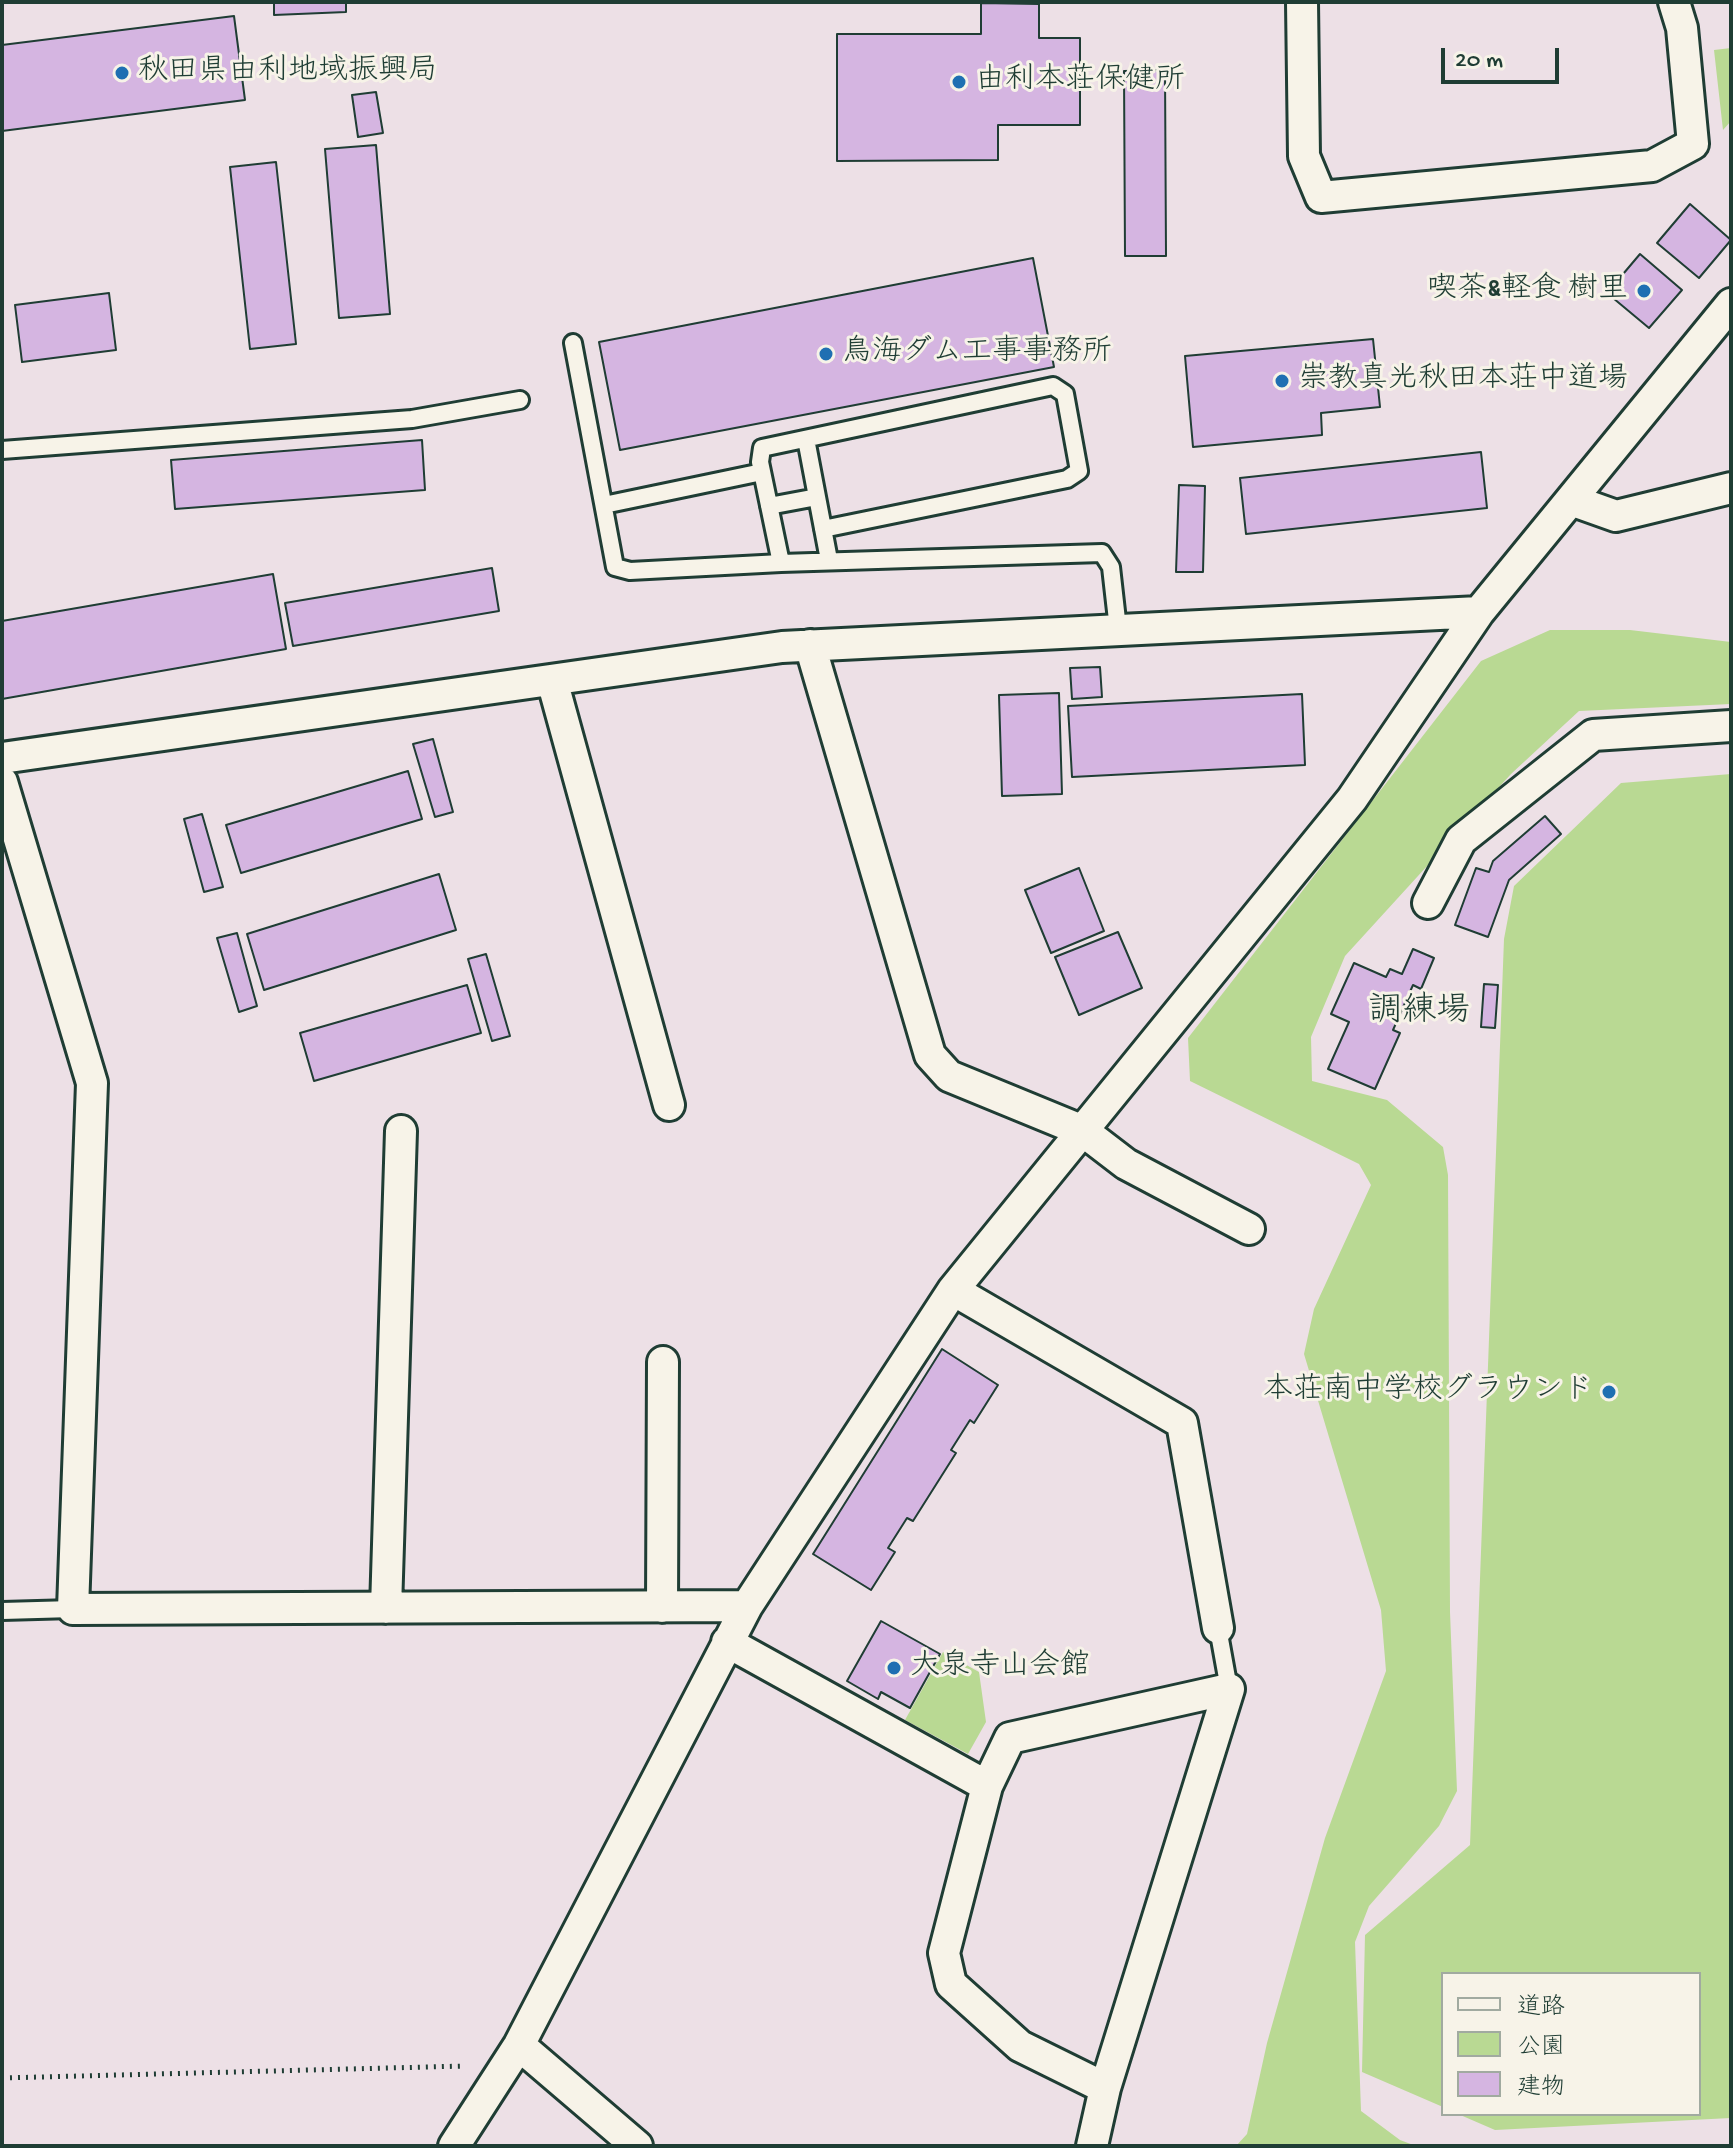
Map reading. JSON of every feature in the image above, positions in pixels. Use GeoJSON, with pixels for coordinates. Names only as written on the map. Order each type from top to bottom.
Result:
{"type":"FeatureCollection","features":[{"type":"Feature","properties":{"kind":"street"},"geometry":{"type":"LineString","coordinates":[[1302,2],[1304,156],[1321,197],[1652,166],[1693,144],[1682,28],[1674,2]]}},
{"type":"Feature","properties":{"kind":"street"},"geometry":{"type":"LineString","coordinates":[[454,2146],[512,2055],[747,1606],[953,1290],[1352,799],[1479,612],[1731,304]]}},
{"type":"Feature","properties":{"kind":"street"},"geometry":{"type":"LineString","coordinates":[[1571,500],[1616,516],[1731,488]]}},
{"type":"Feature","properties":{"kind":"street"},"geometry":{"type":"LineString","coordinates":[[2,758],[782,647],[1479,612]]}},
{"type":"Feature","properties":{"kind":"street"},"geometry":{"type":"LineString","coordinates":[[810,645],[930,1055],[949,1076],[1083,1131],[1126,1164],[1249,1229]]}},
{"type":"Feature","properties":{"kind":"street"},"geometry":{"type":"LineString","coordinates":[[552,680],[669,1105]]}},
{"type":"Feature","properties":{"kind":"street"},"geometry":{"type":"LineString","coordinates":[[1428,903],[1461,840],[1593,735],[1731,726]]}},
{"type":"Feature","properties":{"kind":"street"},"geometry":{"type":"LineString","coordinates":[[2,782],[92,1083],[73,1609],[747,1606]]}},
{"type":"Feature","properties":{"kind":"street"},"geometry":{"type":"LineString","coordinates":[[386,1608],[401,1131]]}},
{"type":"Feature","properties":{"kind":"street"},"geometry":{"type":"LineString","coordinates":[[953,1290],[1182,1423],[1218,1628]]}},
{"type":"Feature","properties":{"kind":"street"},"geometry":{"type":"LineString","coordinates":[[662,1607],[663,1362]]}},
{"type":"Feature","properties":{"kind":"street"},"geometry":{"type":"LineString","coordinates":[[727,1642],[987,1786]]}},
{"type":"Feature","properties":{"kind":"street"},"geometry":{"type":"LineString","coordinates":[[1092,2146],[1105,2088],[1229,1689],[1010,1738],[987,1786],[944,1953],[951,1984],[1020,2046],[1105,2088]]}},
{"type":"Feature","properties":{"kind":"street"},"geometry":{"type":"LineString","coordinates":[[512,2055],[637,2146]]}},
{"type":"Feature","properties":{"kind":"lane"},"geometry":{"type":"LineString","coordinates":[[573,343],[615,567],[630,571],[829,560],[1102,553],[1111,567],[1118,629]]}},
{"type":"Feature","properties":{"kind":"lane"},"geometry":{"type":"LineString","coordinates":[[781,563],[762,472],[762,448],[1053,386],[1065,394],[1079,471],[1067,479],[823,529]]}},
{"type":"Feature","properties":{"kind":"lane"},"geometry":{"type":"LineString","coordinates":[[2,450],[412,419],[520,400]]}},
{"type":"Feature","properties":{"kind":"lane"},"geometry":{"type":"LineString","coordinates":[[806,439],[829,560]]}},
{"type":"Feature","properties":{"kind":"lane"},"geometry":{"type":"LineString","coordinates":[[604,505],[762,472]]}},
{"type":"Feature","properties":{"kind":"lane"},"geometry":{"type":"LineString","coordinates":[[769,506],[817,497]]}},
{"type":"Feature","properties":{"kind":"lane"},"geometry":{"type":"LineString","coordinates":[[2,1611],[73,1609]]}},
{"type":"Feature","properties":{"kind":"lane"},"geometry":{"type":"LineString","coordinates":[[1218,1628],[1229,1689]]}},
{"type":"Feature","properties":{"kind":"path"},"geometry":{"type":"LineString","coordinates":[[2,2078],[512,2055]]}},
{"type":"Feature","properties":{"kind":"green space"},"geometry":{"type":"Polygon","coordinates":[[[1731,48],[1731,121],[1723,130],[1714,50],[1731,48]]]}},
{"type":"Feature","properties":{"kind":"green space"},"geometry":{"type":"Polygon","coordinates":[[[1550,630],[1630,630],[1731,642],[1731,704],[1579,711],[1511,774],[1345,956],[1311,1037],[1312,1081],[1387,1100],[1443,1147],[1448,1175],[1450,1612],[1457,1791],[1439,1826],[1369,1906],[1355,1942],[1361,2111],[1400,2140],[1416,2146],[1236,2146],[1247,2134],[1267,2043],[1325,1838],[1386,1671],[1381,1610],[1304,1354],[1314,1309],[1371,1185],[1359,1164],[1190,1081],[1188,1038],[1481,661],[1550,630]]]}},
{"type":"Feature","properties":{"kind":"green space","name":"本荘南中学校グラウンド"},"geometry":{"type":"Polygon","coordinates":[[[1731,774],[1731,2118],[1495,2130],[1463,2116],[1701,2116],[1701,1972],[1441,1972],[1441,2106],[1362,2072],[1365,1935],[1470,1845],[1504,939],[1514,886],[1621,783],[1731,774]]]}},
{"type":"Feature","properties":{"kind":"green space"},"geometry":{"type":"Polygon","coordinates":[[[943,1652],[979,1672],[986,1722],[968,1754],[905,1720],[943,1652]]]}},
{"type":"Feature","properties":{"kind":"building"},"geometry":{"type":"Polygon","coordinates":[[[274,2],[346,2],[346,12],[274,15],[274,2]]]}},
{"type":"Feature","properties":{"kind":"building","name":"由利本荘保健所"},"geometry":{"type":"Polygon","coordinates":[[[981,3],[1039,4],[1039,38],[1080,38],[1080,125],[998,125],[998,160],[837,161],[837,34],[981,34],[981,3]]]}},
{"type":"Feature","properties":{"kind":"building","name":"秋田県由利地域振興局"},"geometry":{"type":"Polygon","coordinates":[[[234,16],[245,100],[2,131],[2,45],[234,16]]]}},
{"type":"Feature","properties":{"kind":"building"},"geometry":{"type":"Polygon","coordinates":[[[1165,70],[1166,256],[1125,256],[1124,71],[1165,70]]]}},
{"type":"Feature","properties":{"kind":"building"},"geometry":{"type":"Polygon","coordinates":[[[376,92],[383,133],[358,137],[352,95],[376,92]]]}},
{"type":"Feature","properties":{"kind":"building"},"geometry":{"type":"Polygon","coordinates":[[[376,145],[390,314],[339,318],[325,149],[376,145]]]}},
{"type":"Feature","properties":{"kind":"building"},"geometry":{"type":"Polygon","coordinates":[[[276,162],[296,344],[250,349],[230,167],[276,162]]]}},
{"type":"Feature","properties":{"kind":"building"},"geometry":{"type":"Polygon","coordinates":[[[1690,204],[1731,240],[1699,278],[1657,243],[1690,204]]]}},
{"type":"Feature","properties":{"kind":"building","name":"喫茶&軽食 樹里"},"geometry":{"type":"Polygon","coordinates":[[[1640,254],[1682,290],[1649,328],[1607,293],[1640,254]]]}},
{"type":"Feature","properties":{"kind":"building","name":"鳥海ダム工事事務所"},"geometry":{"type":"Polygon","coordinates":[[[1033,258],[1054,367],[620,450],[599,342],[1033,258]]]}},
{"type":"Feature","properties":{"kind":"building"},"geometry":{"type":"Polygon","coordinates":[[[109,293],[116,350],[22,362],[15,305],[109,293]]]}},
{"type":"Feature","properties":{"kind":"building","name":"崇教真光秋田本荘中道場"},"geometry":{"type":"Polygon","coordinates":[[[1373,339],[1380,407],[1321,413],[1322,435],[1193,447],[1185,356],[1373,339]]]}},
{"type":"Feature","properties":{"kind":"building"},"geometry":{"type":"Polygon","coordinates":[[[422,440],[425,490],[175,509],[171,460],[422,440]]]}},
{"type":"Feature","properties":{"kind":"building"},"geometry":{"type":"Polygon","coordinates":[[[1481,452],[1487,508],[1246,534],[1240,478],[1481,452]]]}},
{"type":"Feature","properties":{"kind":"building"},"geometry":{"type":"Polygon","coordinates":[[[1179,485],[1205,486],[1203,572],[1176,572],[1179,485]]]}},
{"type":"Feature","properties":{"kind":"building"},"geometry":{"type":"Polygon","coordinates":[[[492,568],[499,611],[293,646],[285,603],[492,568]]]}},
{"type":"Feature","properties":{"kind":"building"},"geometry":{"type":"Polygon","coordinates":[[[273,574],[286,649],[2,699],[2,621],[273,574]]]}},
{"type":"Feature","properties":{"kind":"building"},"geometry":{"type":"Polygon","coordinates":[[[1100,667],[1102,697],[1072,699],[1070,668],[1100,667]]]}},
{"type":"Feature","properties":{"kind":"building"},"geometry":{"type":"Polygon","coordinates":[[[1059,693],[1062,794],[1002,796],[999,695],[1059,693]]]}},
{"type":"Feature","properties":{"kind":"building"},"geometry":{"type":"Polygon","coordinates":[[[1302,694],[1305,765],[1072,777],[1068,706],[1302,694]]]}},
{"type":"Feature","properties":{"kind":"building"},"geometry":{"type":"Polygon","coordinates":[[[433,739],[453,812],[435,817],[413,744],[433,739]]]}},
{"type":"Feature","properties":{"kind":"building"},"geometry":{"type":"Polygon","coordinates":[[[408,771],[422,819],[241,873],[226,825],[408,771]]]}},
{"type":"Feature","properties":{"kind":"building"},"geometry":{"type":"Polygon","coordinates":[[[202,814],[223,887],[204,892],[184,819],[202,814]]]}},
{"type":"Feature","properties":{"kind":"building"},"geometry":{"type":"Polygon","coordinates":[[[1545,816],[1561,834],[1509,880],[1488,937],[1455,925],[1476,868],[1489,872],[1493,861],[1545,816]]]}},
{"type":"Feature","properties":{"kind":"building"},"geometry":{"type":"Polygon","coordinates":[[[1079,868],[1104,931],[1051,953],[1025,890],[1079,868]]]}},
{"type":"Feature","properties":{"kind":"building"},"geometry":{"type":"Polygon","coordinates":[[[439,874],[456,930],[264,990],[247,934],[439,874]]]}},
{"type":"Feature","properties":{"kind":"building"},"geometry":{"type":"Polygon","coordinates":[[[1118,932],[1142,988],[1079,1015],[1055,957],[1118,932]]]}},
{"type":"Feature","properties":{"kind":"building"},"geometry":{"type":"Polygon","coordinates":[[[237,933],[257,1006],[239,1012],[217,938],[237,933]]]}},
{"type":"Feature","properties":{"kind":"building"},"geometry":{"type":"Polygon","coordinates":[[[1413,949],[1434,958],[1421,989],[1413,985],[1393,1030],[1400,1033],[1375,1089],[1328,1069],[1349,1022],[1331,1014],[1354,963],[1386,977],[1390,969],[1402,974],[1413,949]]]}},
{"type":"Feature","properties":{"kind":"building"},"geometry":{"type":"Polygon","coordinates":[[[486,954],[510,1036],[492,1041],[468,959],[486,954]]]}},
{"type":"Feature","properties":{"kind":"building"},"geometry":{"type":"Polygon","coordinates":[[[1484,984],[1498,985],[1495,1028],[1481,1027],[1484,984]]]}},
{"type":"Feature","properties":{"kind":"building"},"geometry":{"type":"Polygon","coordinates":[[[467,985],[481,1033],[314,1081],[300,1033],[467,985]]]}},
{"type":"Feature","properties":{"kind":"building"},"geometry":{"type":"Polygon","coordinates":[[[942,1349],[998,1385],[974,1423],[970,1420],[951,1450],[956,1453],[913,1521],[907,1518],[888,1548],[895,1552],[871,1590],[813,1554],[942,1349]]]}},
{"type":"Feature","properties":{"kind":"building","name":"大泉寺山会館"},"geometry":{"type":"Polygon","coordinates":[[[881,1621],[940,1654],[910,1708],[881,1692],[878,1699],[847,1681],[881,1621]]]}},
{"type":"Feature","properties":{"kind":"place","name":"秋田県由利地域振興局"},"geometry":{"type":"Point","coordinates":[122,73]}},
{"type":"Feature","properties":{"kind":"place","name":"由利本荘保健所"},"geometry":{"type":"Point","coordinates":[959,82]}},
{"type":"Feature","properties":{"kind":"place","name":"喫茶&軽食 樹里"},"geometry":{"type":"Point","coordinates":[1644,291]}},
{"type":"Feature","properties":{"kind":"place","name":"鳥海ダム工事事務所"},"geometry":{"type":"Point","coordinates":[826,354]}},
{"type":"Feature","properties":{"kind":"place","name":"崇教真光秋田本荘中道場"},"geometry":{"type":"Point","coordinates":[1282,381]}},
{"type":"Feature","properties":{"kind":"place","name":"本荘南中学校グラウンド"},"geometry":{"type":"Point","coordinates":[1609,1392]}},
{"type":"Feature","properties":{"kind":"place","name":"大泉寺山会館"},"geometry":{"type":"Point","coordinates":[894,1668]}},
{"type":"Feature","properties":{"kind":"district","name":"調練場"},"geometry":{"type":"Point","coordinates":[1419,1014]}}]}
